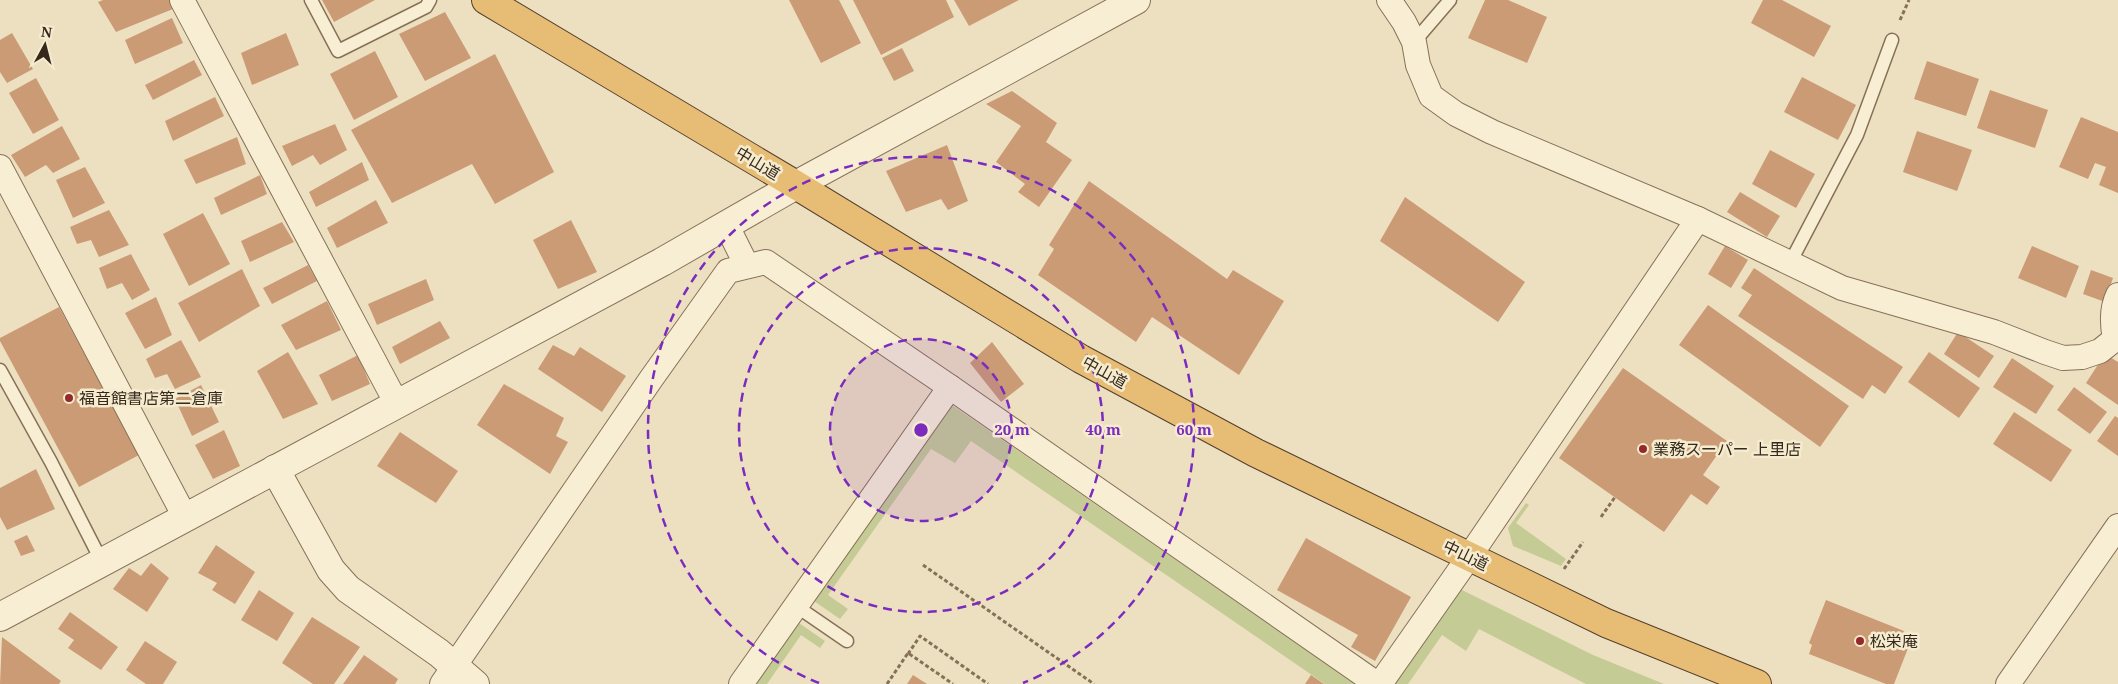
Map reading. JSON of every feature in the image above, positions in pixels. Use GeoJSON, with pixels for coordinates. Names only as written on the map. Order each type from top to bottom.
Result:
{"type":"FeatureCollection","features":[{"type":"Feature","properties":{"kind":"highway","name":"中山道"},"geometry":{"type":"LineString","coordinates":[[486,0],[1081,358],[1256,453],[1606,623],[1757,684]]}},
{"type":"Feature","properties":{"kind":"street"},"geometry":{"type":"LineString","coordinates":[[182,0],[397,404]]}},
{"type":"Feature","properties":{"kind":"street"},"geometry":{"type":"LineString","coordinates":[[0,617],[727,226],[796,185],[1136,0]]}},
{"type":"Feature","properties":{"kind":"street"},"geometry":{"type":"LineString","coordinates":[[1389,0],[1404,22],[1414,42],[1418,65],[1426,88],[1439,102],[1456,114],[1492,132],[1698,219],[1842,288],[1994,332],[2063,358],[2082,357],[2100,351],[2116,339],[2112,325],[2113,312],[2118,295]]}},
{"type":"Feature","properties":{"kind":"street"},"geometry":{"type":"LineString","coordinates":[[0,167],[185,517]]}},
{"type":"Feature","properties":{"kind":"street"},"geometry":{"type":"LineString","coordinates":[[448,675],[651,379],[728,271],[766,262],[1379,684],[1469,556],[1698,219]]}},
{"type":"Feature","properties":{"kind":"street"},"geometry":{"type":"LineString","coordinates":[[727,226],[747,266]]}},
{"type":"Feature","properties":{"kind":"street"},"geometry":{"type":"LineString","coordinates":[[741,684],[950,387]]}},
{"type":"Feature","properties":{"kind":"street"},"geometry":{"type":"LineString","coordinates":[[275,469],[331,570],[342,582],[367,604],[439,654],[448,675],[475,684]]}},
{"type":"Feature","properties":{"kind":"street"},"geometry":{"type":"LineString","coordinates":[[2008,684],[2118,526]]}},
{"type":"Feature","properties":{"kind":"lane"},"geometry":{"type":"LineString","coordinates":[[311,0],[338,51],[426,8],[430,0]]}},
{"type":"Feature","properties":{"kind":"lane"},"geometry":{"type":"LineString","coordinates":[[1414,42],[1450,0]]}},
{"type":"Feature","properties":{"kind":"lane"},"geometry":{"type":"LineString","coordinates":[[1790,263],[1857,135],[1892,40]]}},
{"type":"Feature","properties":{"kind":"lane"},"geometry":{"type":"LineString","coordinates":[[0,370],[51,462],[102,562]]}},
{"type":"Feature","properties":{"kind":"lane"},"geometry":{"type":"LineString","coordinates":[[796,606],[847,641]]}},
{"type":"Feature","properties":{"kind":"path"},"geometry":{"type":"LineString","coordinates":[[1601,517],[1615,497]]}},
{"type":"Feature","properties":{"kind":"path"},"geometry":{"type":"LineString","coordinates":[[1562,572],[1583,542]]}},
{"type":"Feature","properties":{"kind":"path"},"geometry":{"type":"LineString","coordinates":[[923,565],[1094,684]]}},
{"type":"Feature","properties":{"kind":"path"},"geometry":{"type":"LineString","coordinates":[[887,684],[920,636],[988,684]]}},
{"type":"Feature","properties":{"kind":"path"},"geometry":{"type":"LineString","coordinates":[[908,654],[953,684]]}},
{"type":"Feature","properties":{"kind":"green space"},"geometry":{"type":"Polygon","coordinates":[[[949,403],[1355,684],[1325,684],[971,441],[955,463],[931,449],[828,595],[848,609],[840,619],[811,599],[949,403]]]}},
{"type":"Feature","properties":{"kind":"green space"},"geometry":{"type":"Polygon","coordinates":[[[1526,503],[1529,505],[1516,523],[1566,559],[1561,566],[1513,546],[1508,528],[1526,503]]]}},
{"type":"Feature","properties":{"kind":"green space"},"geometry":{"type":"Polygon","coordinates":[[[1460,589],[1593,655],[1664,684],[1586,684],[1479,629],[1466,651],[1442,635],[1408,684],[1390,684],[1460,589]]]}},
{"type":"Feature","properties":{"kind":"green space"},"geometry":{"type":"Polygon","coordinates":[[[796,621],[825,641],[820,648],[801,635],[767,684],[751,684],[796,621]]]}},
{"type":"Feature","properties":{"kind":"building"},"geometry":{"type":"Polygon","coordinates":[[[103,0],[169,0],[173,9],[116,32],[98,2],[103,0]]]}},
{"type":"Feature","properties":{"kind":"building"},"geometry":{"type":"Polygon","coordinates":[[[322,0],[375,0],[334,22],[322,0]]]}},
{"type":"Feature","properties":{"kind":"building"},"geometry":{"type":"Polygon","coordinates":[[[789,0],[839,0],[861,43],[821,63],[789,0]]]}},
{"type":"Feature","properties":{"kind":"building"},"geometry":{"type":"Polygon","coordinates":[[[853,0],[946,0],[954,17],[881,55],[853,0]]]}},
{"type":"Feature","properties":{"kind":"building"},"geometry":{"type":"Polygon","coordinates":[[[954,0],[1019,0],[969,26],[954,0]]]}},
{"type":"Feature","properties":{"kind":"building"},"geometry":{"type":"Polygon","coordinates":[[[1485,0],[1508,0],[1547,17],[1527,63],[1468,38],[1485,0]]]}},
{"type":"Feature","properties":{"kind":"building"},"geometry":{"type":"Polygon","coordinates":[[[1763,0],[1782,0],[1831,26],[1814,57],[1751,23],[1763,0]]]}},
{"type":"Feature","properties":{"kind":"building"},"geometry":{"type":"Polygon","coordinates":[[[445,12],[471,58],[425,81],[399,34],[445,12]]]}},
{"type":"Feature","properties":{"kind":"building"},"geometry":{"type":"Polygon","coordinates":[[[172,18],[183,43],[135,64],[125,40],[172,18]]]}},
{"type":"Feature","properties":{"kind":"building"},"geometry":{"type":"Polygon","coordinates":[[[12,33],[33,69],[7,83],[0,72],[0,40],[12,33]]]}},
{"type":"Feature","properties":{"kind":"building"},"geometry":{"type":"Polygon","coordinates":[[[286,33],[299,65],[252,85],[241,53],[286,33]]]}},
{"type":"Feature","properties":{"kind":"building"},"geometry":{"type":"Polygon","coordinates":[[[902,48],[914,71],[894,81],[882,58],[902,48]]]}},
{"type":"Feature","properties":{"kind":"building"},"geometry":{"type":"Polygon","coordinates":[[[375,51],[398,97],[354,120],[330,74],[375,51]]]}},
{"type":"Feature","properties":{"kind":"building"},"geometry":{"type":"Polygon","coordinates":[[[495,54],[554,172],[495,204],[472,164],[392,203],[351,130],[495,54]]]}},
{"type":"Feature","properties":{"kind":"building"},"geometry":{"type":"Polygon","coordinates":[[[194,60],[202,75],[153,100],[145,85],[194,60]]]}},
{"type":"Feature","properties":{"kind":"building"},"geometry":{"type":"Polygon","coordinates":[[[1927,61],[1979,79],[1966,116],[1914,99],[1927,61]]]}},
{"type":"Feature","properties":{"kind":"building"},"geometry":{"type":"Polygon","coordinates":[[[1802,77],[1856,105],[1838,140],[1784,112],[1802,77]]]}},
{"type":"Feature","properties":{"kind":"building"},"geometry":{"type":"Polygon","coordinates":[[[36,78],[59,120],[33,134],[9,93],[36,78]]]}},
{"type":"Feature","properties":{"kind":"building"},"geometry":{"type":"Polygon","coordinates":[[[1990,90],[2048,110],[2035,148],[1977,128],[1990,90]]]}},
{"type":"Feature","properties":{"kind":"building"},"geometry":{"type":"Polygon","coordinates":[[[1012,91],[1057,123],[1046,142],[1072,160],[1039,207],[1018,192],[1025,184],[996,162],[1021,126],[986,104],[1012,91]]]}},
{"type":"Feature","properties":{"kind":"building"},"geometry":{"type":"Polygon","coordinates":[[[215,97],[224,116],[173,141],[165,121],[215,97]]]}},
{"type":"Feature","properties":{"kind":"building"},"geometry":{"type":"Polygon","coordinates":[[[2081,117],[2118,132],[2118,193],[2099,185],[2106,167],[2095,163],[2088,179],[2059,167],[2081,117]]]}},
{"type":"Feature","properties":{"kind":"building"},"geometry":{"type":"Polygon","coordinates":[[[335,124],[347,150],[320,165],[313,155],[292,166],[282,146],[335,124]]]}},
{"type":"Feature","properties":{"kind":"building"},"geometry":{"type":"Polygon","coordinates":[[[62,126],[80,159],[53,173],[46,165],[25,177],[11,155],[62,126]]]}},
{"type":"Feature","properties":{"kind":"building"},"geometry":{"type":"Polygon","coordinates":[[[1917,131],[1972,150],[1957,191],[1903,172],[1917,131]]]}},
{"type":"Feature","properties":{"kind":"building"},"geometry":{"type":"Polygon","coordinates":[[[237,137],[246,164],[196,184],[184,160],[237,137]]]}},
{"type":"Feature","properties":{"kind":"building"},"geometry":{"type":"Polygon","coordinates":[[[947,145],[968,201],[948,210],[941,199],[906,212],[886,171],[947,145]]]}},
{"type":"Feature","properties":{"kind":"building"},"geometry":{"type":"Polygon","coordinates":[[[1770,150],[1815,174],[1796,208],[1752,184],[1770,150]]]}},
{"type":"Feature","properties":{"kind":"building"},"geometry":{"type":"Polygon","coordinates":[[[362,162],[369,180],[316,207],[309,192],[362,162]]]}},
{"type":"Feature","properties":{"kind":"building"},"geometry":{"type":"Polygon","coordinates":[[[85,167],[105,203],[73,218],[56,180],[85,167]]]}},
{"type":"Feature","properties":{"kind":"building"},"geometry":{"type":"Polygon","coordinates":[[[260,175],[267,194],[221,215],[214,198],[260,175]]]}},
{"type":"Feature","properties":{"kind":"building"},"geometry":{"type":"Polygon","coordinates":[[[1089,181],[1227,279],[1233,270],[1284,301],[1239,375],[1152,317],[1136,342],[1038,275],[1054,249],[1049,245],[1089,181]]]}},
{"type":"Feature","properties":{"kind":"building"},"geometry":{"type":"Polygon","coordinates":[[[1740,192],[1780,216],[1767,237],[1727,212],[1740,192]]]}},
{"type":"Feature","properties":{"kind":"building"},"geometry":{"type":"Polygon","coordinates":[[[1405,197],[1525,282],[1498,322],[1380,241],[1405,197]]]}},
{"type":"Feature","properties":{"kind":"building"},"geometry":{"type":"Polygon","coordinates":[[[376,200],[388,223],[337,248],[327,228],[376,200]]]}},
{"type":"Feature","properties":{"kind":"building"},"geometry":{"type":"Polygon","coordinates":[[[109,210],[129,245],[99,257],[91,240],[77,244],[70,227],[109,210]]]}},
{"type":"Feature","properties":{"kind":"building"},"geometry":{"type":"Polygon","coordinates":[[[203,213],[230,264],[189,286],[163,234],[203,213]]]}},
{"type":"Feature","properties":{"kind":"building"},"geometry":{"type":"Polygon","coordinates":[[[571,220],[597,272],[558,289],[533,240],[571,220]]]}},
{"type":"Feature","properties":{"kind":"building"},"geometry":{"type":"Polygon","coordinates":[[[282,222],[294,242],[250,262],[241,241],[282,222]]]}},
{"type":"Feature","properties":{"kind":"building"},"geometry":{"type":"Polygon","coordinates":[[[1725,246],[1748,260],[1731,288],[1708,274],[1725,246]]]}},
{"type":"Feature","properties":{"kind":"building"},"geometry":{"type":"Polygon","coordinates":[[[2032,246],[2079,266],[2066,298],[2018,278],[2032,246]]]}},
{"type":"Feature","properties":{"kind":"building"},"geometry":{"type":"Polygon","coordinates":[[[131,254],[150,290],[132,300],[122,283],[107,289],[99,268],[131,254]]]}},
{"type":"Feature","properties":{"kind":"building"},"geometry":{"type":"Polygon","coordinates":[[[308,265],[317,281],[272,304],[263,288],[308,265]]]}},
{"type":"Feature","properties":{"kind":"building"},"geometry":{"type":"Polygon","coordinates":[[[1754,268],[1903,367],[1885,394],[1872,385],[1863,399],[1738,316],[1752,295],[1741,288],[1754,268]]]}},
{"type":"Feature","properties":{"kind":"building"},"geometry":{"type":"Polygon","coordinates":[[[242,269],[260,306],[199,342],[178,303],[242,269]]]}},
{"type":"Feature","properties":{"kind":"building"},"geometry":{"type":"Polygon","coordinates":[[[2091,270],[2113,278],[2105,302],[2083,294],[2091,270]]]}},
{"type":"Feature","properties":{"kind":"building"},"geometry":{"type":"Polygon","coordinates":[[[426,279],[434,300],[377,325],[368,304],[426,279]]]}},
{"type":"Feature","properties":{"kind":"building"},"geometry":{"type":"Polygon","coordinates":[[[156,297],[172,335],[145,349],[125,313],[156,297]]]}},
{"type":"Feature","properties":{"kind":"building"},"geometry":{"type":"Polygon","coordinates":[[[327,301],[341,330],[296,350],[281,325],[327,301]]]}},
{"type":"Feature","properties":{"kind":"building"},"geometry":{"type":"Polygon","coordinates":[[[1708,305],[1849,406],[1820,447],[1679,345],[1708,305]]]}},
{"type":"Feature","properties":{"kind":"building","name":"福音館書店第二倉庫"},"geometry":{"type":"Polygon","coordinates":[[[59,307],[139,455],[79,487],[0,341],[0,338],[59,307]]]}},
{"type":"Feature","properties":{"kind":"building"},"geometry":{"type":"Polygon","coordinates":[[[440,321],[450,338],[400,364],[392,347],[440,321]]]}},
{"type":"Feature","properties":{"kind":"building"},"geometry":{"type":"Polygon","coordinates":[[[1958,332],[1994,356],[1979,378],[1944,354],[1958,332]]]}},
{"type":"Feature","properties":{"kind":"building"},"geometry":{"type":"Polygon","coordinates":[[[181,340],[201,377],[175,389],[167,374],[155,378],[146,359],[181,340]]]}},
{"type":"Feature","properties":{"kind":"building"},"geometry":{"type":"Polygon","coordinates":[[[992,342],[1024,384],[1001,402],[970,363],[992,342]]]}},
{"type":"Feature","properties":{"kind":"building"},"geometry":{"type":"Polygon","coordinates":[[[553,345],[574,356],[580,347],[626,376],[602,412],[538,369],[553,345]]]}},
{"type":"Feature","properties":{"kind":"building"},"geometry":{"type":"Polygon","coordinates":[[[288,352],[318,404],[283,419],[257,371],[288,352]]]}},
{"type":"Feature","properties":{"kind":"building"},"geometry":{"type":"Polygon","coordinates":[[[1929,352],[1980,388],[1959,418],[1908,382],[1929,352]]]}},
{"type":"Feature","properties":{"kind":"building"},"geometry":{"type":"Polygon","coordinates":[[[2105,354],[2118,362],[2118,405],[2086,383],[2105,354]]]}},
{"type":"Feature","properties":{"kind":"building"},"geometry":{"type":"Polygon","coordinates":[[[358,355],[370,384],[332,401],[319,375],[358,355]]]}},
{"type":"Feature","properties":{"kind":"building"},"geometry":{"type":"Polygon","coordinates":[[[2012,358],[2054,386],[2036,414],[1993,387],[2012,358]]]}},
{"type":"Feature","properties":{"kind":"building","name":"業務スーパー 上里店"},"geometry":{"type":"Polygon","coordinates":[[[1623,368],[1727,441],[1703,475],[1720,487],[1707,505],[1691,494],[1664,532],[1559,458],[1623,368]]]}},
{"type":"Feature","properties":{"kind":"building"},"geometry":{"type":"Polygon","coordinates":[[[504,384],[564,418],[556,436],[568,442],[550,474],[477,425],[504,384]]]}},
{"type":"Feature","properties":{"kind":"building"},"geometry":{"type":"Polygon","coordinates":[[[201,385],[219,422],[192,436],[175,399],[201,385]]]}},
{"type":"Feature","properties":{"kind":"building"},"geometry":{"type":"Polygon","coordinates":[[[2074,387],[2107,412],[2090,434],[2057,410],[2074,387]]]}},
{"type":"Feature","properties":{"kind":"building"},"geometry":{"type":"Polygon","coordinates":[[[2014,412],[2072,450],[2051,482],[1993,444],[2014,412]]]}},
{"type":"Feature","properties":{"kind":"building"},"geometry":{"type":"Polygon","coordinates":[[[2115,416],[2118,418],[2118,456],[2097,441],[2115,416]]]}},
{"type":"Feature","properties":{"kind":"building"},"geometry":{"type":"Polygon","coordinates":[[[224,430],[240,466],[213,479],[195,445],[224,430]]]}},
{"type":"Feature","properties":{"kind":"building"},"geometry":{"type":"Polygon","coordinates":[[[400,432],[458,471],[436,503],[377,466],[400,432]]]}},
{"type":"Feature","properties":{"kind":"building"},"geometry":{"type":"Polygon","coordinates":[[[36,469],[55,509],[7,530],[0,517],[0,488],[36,469]]]}},
{"type":"Feature","properties":{"kind":"building"},"geometry":{"type":"Polygon","coordinates":[[[27,535],[35,551],[21,556],[14,541],[27,535]]]}},
{"type":"Feature","properties":{"kind":"building"},"geometry":{"type":"Polygon","coordinates":[[[1306,538],[1411,597],[1375,661],[1351,647],[1358,635],[1277,590],[1306,538]]]}},
{"type":"Feature","properties":{"kind":"building"},"geometry":{"type":"Polygon","coordinates":[[[216,545],[255,572],[235,604],[212,590],[217,583],[198,573],[216,545]]]}},
{"type":"Feature","properties":{"kind":"building"},"geometry":{"type":"Polygon","coordinates":[[[151,563],[169,578],[147,612],[113,589],[129,568],[141,576],[151,563]]]}},
{"type":"Feature","properties":{"kind":"building"},"geometry":{"type":"Polygon","coordinates":[[[259,590],[294,613],[277,641],[241,620],[259,590]]]}},
{"type":"Feature","properties":{"kind":"building","name":"松栄庵"},"geometry":{"type":"Polygon","coordinates":[[[1826,600],[1904,631],[1902,635],[1912,638],[1894,684],[1886,684],[1809,654],[1812,645],[1809,643],[1826,600]]]}},
{"type":"Feature","properties":{"kind":"building"},"geometry":{"type":"Polygon","coordinates":[[[70,612],[118,647],[101,670],[68,648],[74,640],[58,629],[70,612]]]}},
{"type":"Feature","properties":{"kind":"building"},"geometry":{"type":"Polygon","coordinates":[[[312,617],[360,647],[334,684],[313,684],[282,663],[312,617]]]}},
{"type":"Feature","properties":{"kind":"building"},"geometry":{"type":"Polygon","coordinates":[[[2,637],[61,681],[59,684],[0,684],[2,637]]]}},
{"type":"Feature","properties":{"kind":"building"},"geometry":{"type":"Polygon","coordinates":[[[145,641],[177,662],[163,684],[146,684],[126,670],[145,641]]]}},
{"type":"Feature","properties":{"kind":"building"},"geometry":{"type":"Polygon","coordinates":[[[364,655],[398,679],[395,684],[343,684],[364,655]]]}},
{"type":"Feature","properties":{"kind":"building"},"geometry":{"type":"Polygon","coordinates":[[[913,675],[927,684],[907,684],[913,675]]]}},
{"type":"Feature","properties":{"kind":"building"},"geometry":{"type":"Polygon","coordinates":[[[1311,675],[1324,684],[1305,684],[1311,675]]]}},
{"type":"Feature","properties":{"kind":"place","name":"福音館書店第二倉庫"},"geometry":{"type":"Point","coordinates":[69,398]}},
{"type":"Feature","properties":{"kind":"place","name":"業務スーパー 上里店"},"geometry":{"type":"Point","coordinates":[1643,449]}},
{"type":"Feature","properties":{"kind":"place","name":"松栄庵"},"geometry":{"type":"Point","coordinates":[1860,641]}}]}
